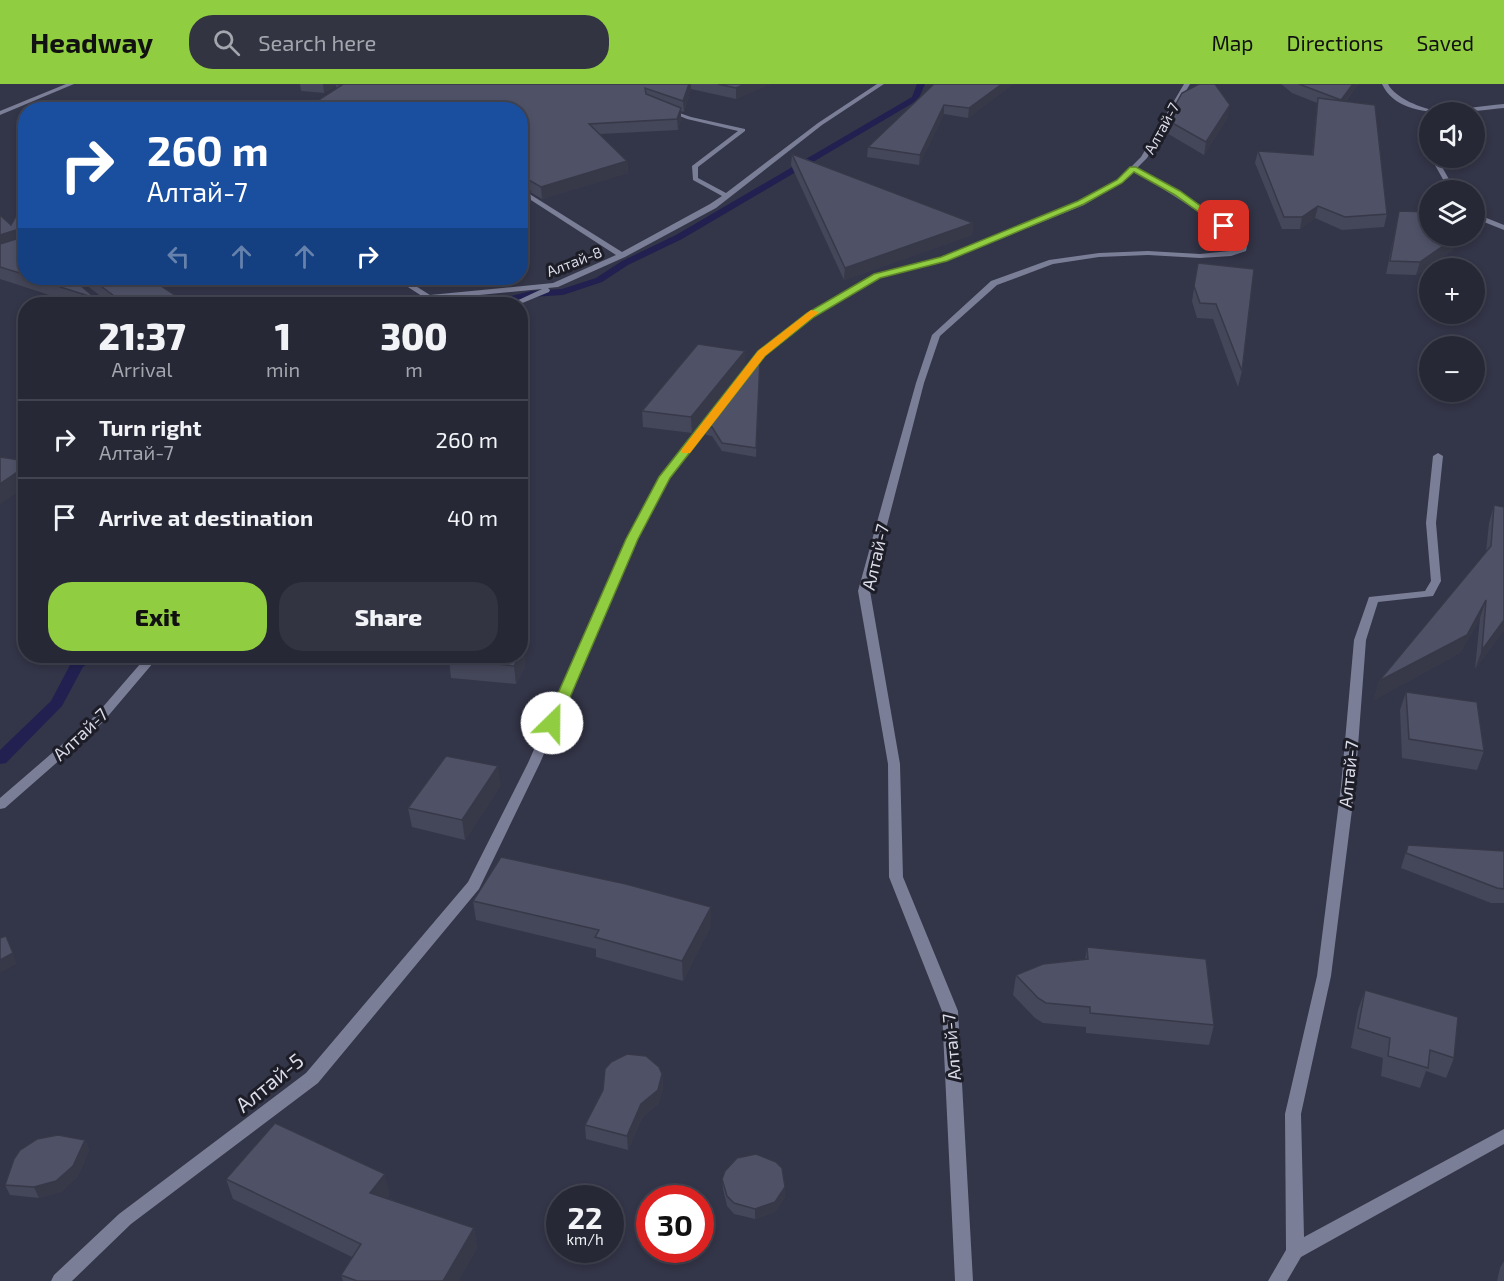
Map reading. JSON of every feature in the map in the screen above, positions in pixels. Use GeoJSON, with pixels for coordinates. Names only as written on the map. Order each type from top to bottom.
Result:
{"type":"FeatureCollection","features":[{"type":"Feature","properties":{"kind":"street"},"geometry":{"type":"LineString","coordinates":[[27,102],[71,84]]}},
{"type":"Feature","properties":{"kind":"street","name":"Алтай-8"},"geometry":{"type":"LineString","coordinates":[[438,297],[555,285],[622,255],[713,206],[810,131],[881,84]]}},
{"type":"Feature","properties":{"kind":"street","name":"Алтай-7"},"geometry":{"type":"LineString","coordinates":[[474,885],[534,763],[637,529],[665,477],[762,354],[811,315],[877,276],[944,259],[1081,203],[1119,182],[1144,158],[1187,84]]}},
{"type":"Feature","properties":{"kind":"street"},"geometry":{"type":"LineString","coordinates":[[1385,84],[1393,96],[1419,106]]}},
{"type":"Feature","properties":{"kind":"street"},"geometry":{"type":"LineString","coordinates":[[0,113],[18,106]]}},
{"type":"Feature","properties":{"kind":"street"},"geometry":{"type":"LineString","coordinates":[[659,106],[689,118],[743,130],[694,166],[695,179],[727,196]]}},
{"type":"Feature","properties":{"kind":"street"},"geometry":{"type":"LineString","coordinates":[[1485,108],[1504,106]]}},
{"type":"Feature","properties":{"kind":"street","name":"Алтай-7"},"geometry":{"type":"LineString","coordinates":[[964,1281],[950,1011],[896,877],[894,764],[864,591],[920,383],[936,335],[994,283],[1052,262],[1099,255],[1148,253],[1200,256],[1242,251],[1244,242],[1224,226],[1178,193],[1133,169]]}},
{"type":"Feature","properties":{"kind":"street","name":"Алтай-8"},"geometry":{"type":"LineString","coordinates":[[528,195],[622,255]]}},
{"type":"Feature","properties":{"kind":"street"},"geometry":{"type":"LineString","coordinates":[[1485,220],[1504,228]]}},
{"type":"Feature","properties":{"kind":"street","name":"Алтай-8"},"geometry":{"type":"LineString","coordinates":[[408,285],[426,297]]}},
{"type":"Feature","properties":{"kind":"street"},"geometry":{"type":"LineString","coordinates":[[528,298],[555,285]]}},
{"type":"Feature","properties":{"kind":"street","name":"Алтай-7"},"geometry":{"type":"LineString","coordinates":[[1295,1251],[1293,1114],[1324,975],[1348,786],[1360,640],[1373,599],[1417,597],[1429,594],[1436,582],[1431,523],[1438,456]]}},
{"type":"Feature","properties":{"kind":"street","name":"Алтай-7"},"geometry":{"type":"LineString","coordinates":[[0,805],[99,719],[147,663]]}},
{"type":"Feature","properties":{"kind":"street","name":"Алтай-5"},"geometry":{"type":"LineString","coordinates":[[60,1281],[125,1219],[312,1078],[474,885]]}},
{"type":"Feature","properties":{"kind":"street"},"geometry":{"type":"LineString","coordinates":[[1277,1281],[1295,1251],[1504,1136]]}},
{"type":"Feature","properties":{"kind":"building"},"geometry":{"type":"Polygon","coordinates":[[[336,84],[689,84],[683,101],[645,88],[646,94],[681,108],[677,119],[589,124],[627,161],[541,187],[528,180],[528,102],[315,102],[342,85],[336,84]]]}},
{"type":"Feature","properties":{"kind":"building"},"geometry":{"type":"Polygon","coordinates":[[[718,84],[745,84],[736,88],[718,84]]]}},
{"type":"Feature","properties":{"kind":"building"},"geometry":{"type":"Polygon","coordinates":[[[934,84],[1002,84],[969,108],[944,105],[920,155],[868,147],[934,84]]]}},
{"type":"Feature","properties":{"kind":"building"},"geometry":{"type":"Polygon","coordinates":[[[1199,84],[1215,84],[1230,105],[1206,142],[1167,120],[1182,93],[1199,84]]]}},
{"type":"Feature","properties":{"kind":"building"},"geometry":{"type":"Polygon","coordinates":[[[1299,84],[1353,84],[1341,100],[1299,84]]]}},
{"type":"Feature","properties":{"kind":"building"},"geometry":{"type":"Polygon","coordinates":[[[1318,98],[1375,105],[1387,214],[1345,217],[1318,206],[1302,217],[1284,217],[1258,151],[1313,155],[1318,98]]]}},
{"type":"Feature","properties":{"kind":"building"},"geometry":{"type":"Polygon","coordinates":[[[792,154],[973,223],[845,268],[792,154]]]}},
{"type":"Feature","properties":{"kind":"building"},"geometry":{"type":"Polygon","coordinates":[[[1399,211],[1419,212],[1419,246],[1443,246],[1426,258],[1419,258],[1419,262],[1390,261],[1399,211]]]}},
{"type":"Feature","properties":{"kind":"building"},"geometry":{"type":"Polygon","coordinates":[[[18,212],[18,229],[0,235],[0,215],[11,225],[18,212]]]}},
{"type":"Feature","properties":{"kind":"building"},"geometry":{"type":"Polygon","coordinates":[[[18,239],[18,273],[0,267],[0,244],[18,239]]]}},
{"type":"Feature","properties":{"kind":"building"},"geometry":{"type":"Polygon","coordinates":[[[1198,263],[1254,269],[1242,371],[1216,304],[1200,303],[1194,286],[1198,263]]]}},
{"type":"Feature","properties":{"kind":"building"},"geometry":{"type":"Polygon","coordinates":[[[54,285],[80,285],[94,297],[54,285]]]}},
{"type":"Feature","properties":{"kind":"building"},"geometry":{"type":"Polygon","coordinates":[[[99,285],[160,285],[178,297],[116,297],[99,285]]]}},
{"type":"Feature","properties":{"kind":"building"},"geometry":{"type":"Polygon","coordinates":[[[698,344],[745,351],[691,417],[642,411],[698,344]]]}},
{"type":"Feature","properties":{"kind":"building"},"geometry":{"type":"Polygon","coordinates":[[[760,360],[756,448],[722,443],[712,427],[706,427],[760,360]]]}},
{"type":"Feature","properties":{"kind":"building"},"geometry":{"type":"Polygon","coordinates":[[[0,457],[18,460],[18,472],[0,484],[0,457]]]}},
{"type":"Feature","properties":{"kind":"building"},"geometry":{"type":"Polygon","coordinates":[[[1494,505],[1504,507],[1504,620],[1482,650],[1486,600],[1467,635],[1379,681],[1491,546],[1494,505]]]}},
{"type":"Feature","properties":{"kind":"building"},"geometry":{"type":"Polygon","coordinates":[[[486,663],[516,663],[514,666],[486,663]]]}},
{"type":"Feature","properties":{"kind":"building"},"geometry":{"type":"Polygon","coordinates":[[[1406,692],[1477,702],[1484,751],[1409,739],[1406,692]]]}},
{"type":"Feature","properties":{"kind":"building"},"geometry":{"type":"Polygon","coordinates":[[[446,756],[498,766],[462,820],[408,808],[446,756]]]}},
{"type":"Feature","properties":{"kind":"building"},"geometry":{"type":"Polygon","coordinates":[[[1408,845],[1504,851],[1504,889],[1406,853],[1408,845]]]}},
{"type":"Feature","properties":{"kind":"building"},"geometry":{"type":"Polygon","coordinates":[[[501,857],[626,884],[711,907],[682,961],[595,937],[599,930],[473,901],[501,857]]]}},
{"type":"Feature","properties":{"kind":"building"},"geometry":{"type":"Polygon","coordinates":[[[6,936],[13,953],[0,960],[0,938],[6,936]]]}},
{"type":"Feature","properties":{"kind":"building"},"geometry":{"type":"Polygon","coordinates":[[[1087,947],[1206,959],[1214,1025],[1090,1013],[1090,1007],[1046,1003],[1038,998],[1016,975],[1043,964],[1088,959],[1087,947]]]}},
{"type":"Feature","properties":{"kind":"building"},"geometry":{"type":"Polygon","coordinates":[[[1365,990],[1458,1017],[1454,1058],[1430,1050],[1428,1068],[1388,1056],[1390,1038],[1358,1028],[1365,990]]]}},
{"type":"Feature","properties":{"kind":"building"},"geometry":{"type":"Polygon","coordinates":[[[627,1054],[646,1056],[659,1067],[662,1074],[658,1090],[641,1104],[627,1136],[585,1125],[603,1090],[605,1069],[611,1062],[627,1054]]]}},
{"type":"Feature","properties":{"kind":"building"},"geometry":{"type":"Polygon","coordinates":[[[275,1123],[385,1174],[370,1193],[474,1228],[443,1281],[357,1281],[341,1275],[361,1244],[226,1179],[275,1123]]]}},
{"type":"Feature","properties":{"kind":"building"},"geometry":{"type":"Polygon","coordinates":[[[58,1135],[85,1140],[73,1166],[56,1181],[34,1187],[5,1185],[14,1159],[20,1150],[37,1139],[58,1135]]]}},
{"type":"Feature","properties":{"kind":"building"},"geometry":{"type":"Polygon","coordinates":[[[756,1154],[776,1162],[782,1168],[785,1187],[775,1202],[755,1209],[734,1203],[727,1196],[722,1179],[725,1171],[737,1158],[756,1154]]]}},
{"type":"Feature","properties":{"kind":"waterway"},"geometry":{"type":"LineString","coordinates":[[517,297],[563,292],[599,280],[625,263],[679,237],[915,98],[921,84]]}},
{"type":"Feature","properties":{"kind":"waterway"},"geometry":{"type":"LineString","coordinates":[[0,759],[57,703],[80,663]]}},
{"type":"Feature","properties":{"kind":"slow traffic"},"geometry":{"type":"LineString","coordinates":[[686,451],[762,354],[815,312]]}},
{"type":"Feature","properties":{"kind":"route"},"geometry":{"type":"LineString","coordinates":[[552,723],[632,539],[665,477],[762,354],[811,315],[877,276],[944,259],[1081,203],[1119,182],[1133,169],[1178,193],[1224,226]]}}]}
